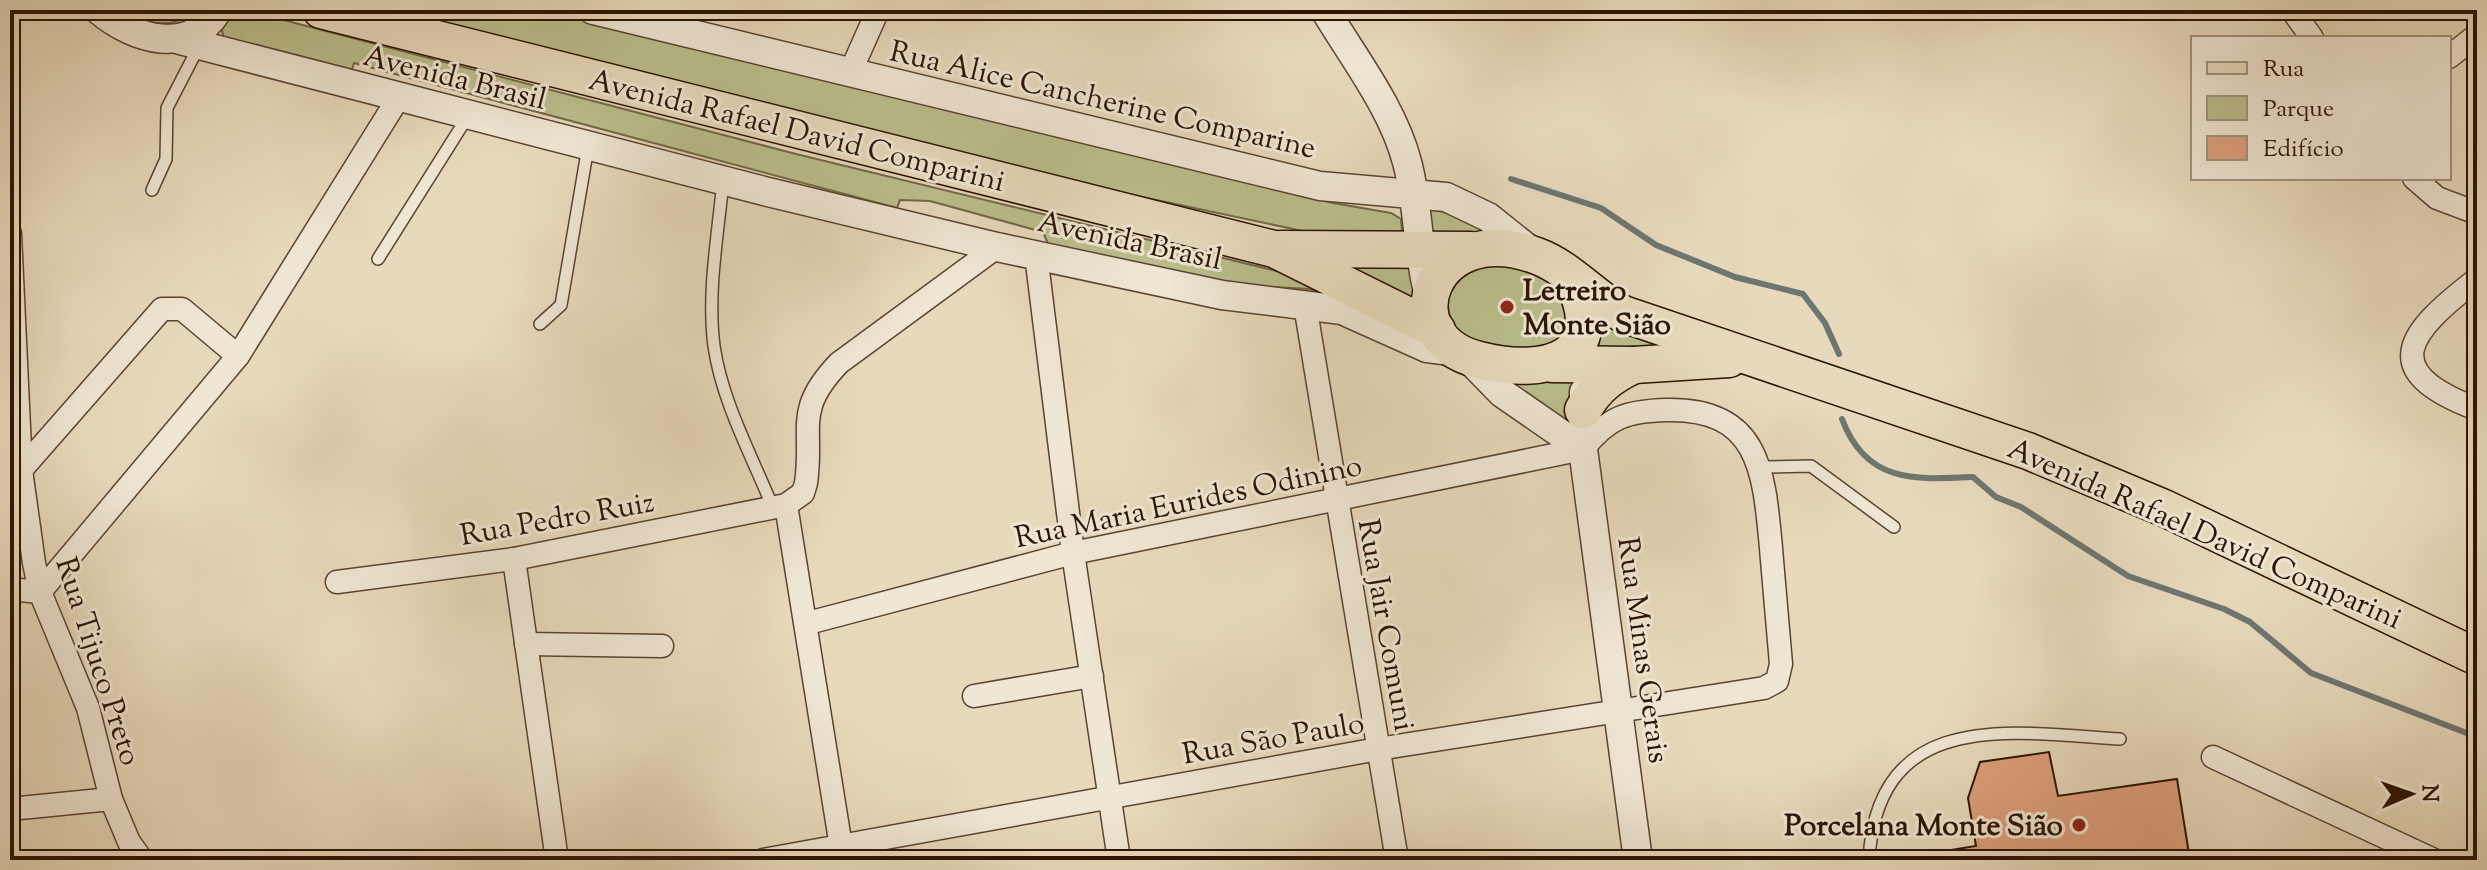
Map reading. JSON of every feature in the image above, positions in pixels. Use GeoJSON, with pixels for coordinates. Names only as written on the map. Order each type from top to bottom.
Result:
{"type":"FeatureCollection","features":[{"type":"Feature","properties":{"kind":"main road","name":"Avenida Rafael David Comparini"},"geometry":{"type":"LineString","coordinates":[[321,10],[1274,249],[1519,367],[1573,354],[1634,365],[1747,358]]}},
{"type":"Feature","properties":{"kind":"main road","name":"Avenida Rafael David Comparini"},"geometry":{"type":"LineString","coordinates":[[1274,249],[1504,250],[1538,256],[1623,314],[2028,451],[2164,508],[2477,657]]}},
{"type":"Feature","properties":{"kind":"main road"},"geometry":{"type":"LineString","coordinates":[[1448,334],[1435,279],[1447,262],[1471,250]]}},
{"type":"Feature","properties":{"kind":"main road"},"geometry":{"type":"LineString","coordinates":[[1571,278],[1581,296],[1573,354]]}},
{"type":"Feature","properties":{"kind":"main road"},"geometry":{"type":"LineString","coordinates":[[1583,410],[1598,387],[1611,376],[1634,365]]}},
{"type":"Feature","properties":{"kind":"street","name":"Avenida Brasil"},"geometry":{"type":"LineString","coordinates":[[99,10],[115,23],[141,35],[189,44],[997,247],[1222,295],[1342,310],[1427,348],[1448,334]]}},
{"type":"Feature","properties":{"kind":"street"},"geometry":{"type":"LineString","coordinates":[[189,44],[218,10]]}},
{"type":"Feature","properties":{"kind":"street","name":"Rua Alice Cancherine Comparine"},"geometry":{"type":"LineString","coordinates":[[593,10],[1320,186],[1446,197],[1472,206],[1538,256]]}},
{"type":"Feature","properties":{"kind":"street"},"geometry":{"type":"LineString","coordinates":[[850,73],[878,10]]}},
{"type":"Feature","properties":{"kind":"street"},"geometry":{"type":"LineString","coordinates":[[1325,10],[1393,125],[1407,161],[1414,192],[1418,248],[1448,334],[1502,393],[1583,449],[1598,430],[1613,419],[1647,411],[1684,410],[1716,416],[1737,429],[1762,467]]}},
{"type":"Feature","properties":{"kind":"street"},"geometry":{"type":"LineString","coordinates":[[2292,10],[2311,36]]}},
{"type":"Feature","properties":{"kind":"street"},"geometry":{"type":"LineString","coordinates":[[2451,55],[2477,35]]}},
{"type":"Feature","properties":{"kind":"street"},"geometry":{"type":"LineString","coordinates":[[10,589],[40,592],[238,356],[399,97]]}},
{"type":"Feature","properties":{"kind":"street"},"geometry":{"type":"LineString","coordinates":[[2416,180],[2427,192],[2475,215]]}},
{"type":"Feature","properties":{"kind":"street","name":"Rua Tijuco Preto"},"geometry":{"type":"LineString","coordinates":[[10,234],[16,470],[40,592],[88,708],[111,799],[129,842],[142,860]]}},
{"type":"Feature","properties":{"kind":"street"},"geometry":{"type":"LineString","coordinates":[[842,853],[808,623],[780,506],[803,493],[806,483],[807,416],[810,401],[822,380],[839,363],[997,247]]}},
{"type":"Feature","properties":{"kind":"street"},"geometry":{"type":"LineString","coordinates":[[1036,255],[1073,553],[1119,860]]}},
{"type":"Feature","properties":{"kind":"street"},"geometry":{"type":"LineString","coordinates":[[2477,279],[2434,312],[2421,328],[2413,362],[2417,376],[2445,397],[2477,409]]}},
{"type":"Feature","properties":{"kind":"street","name":"Rua Jair Comuni"},"geometry":{"type":"LineString","coordinates":[[1305,305],[1397,860]]}},
{"type":"Feature","properties":{"kind":"street"},"geometry":{"type":"LineString","coordinates":[[16,470],[162,309],[182,309],[238,356]]}},
{"type":"Feature","properties":{"kind":"street","name":"Rua Minas Gerais"},"geometry":{"type":"LineString","coordinates":[[1573,354],[1583,410],[1583,449],[1638,860]]}},
{"type":"Feature","properties":{"kind":"street","name":"Rua Maria Eurides Odinino"},"geometry":{"type":"LineString","coordinates":[[808,623],[1073,553],[1583,449]]}},
{"type":"Feature","properties":{"kind":"street","name":"Rua São Paulo"},"geometry":{"type":"LineString","coordinates":[[763,860],[842,853],[1111,798],[1378,749],[1764,688],[1777,681],[1781,664],[1762,467]]}},
{"type":"Feature","properties":{"kind":"street","name":"Rua Pedro Ruiz"},"geometry":{"type":"LineString","coordinates":[[337,582],[514,559],[780,506]]}},
{"type":"Feature","properties":{"kind":"street"},"geometry":{"type":"LineString","coordinates":[[514,559],[557,860]]}},
{"type":"Feature","properties":{"kind":"street"},"geometry":{"type":"LineString","coordinates":[[526,644],[662,646]]}},
{"type":"Feature","properties":{"kind":"street"},"geometry":{"type":"LineString","coordinates":[[974,696],[1092,676]]}},
{"type":"Feature","properties":{"kind":"street"},"geometry":{"type":"LineString","coordinates":[[2213,757],[2434,860]]}},
{"type":"Feature","properties":{"kind":"street"},"geometry":{"type":"LineString","coordinates":[[10,809],[111,799]]}},
{"type":"Feature","properties":{"kind":"lane"},"geometry":{"type":"LineString","coordinates":[[152,190],[166,159],[167,108],[189,44]]}},
{"type":"Feature","properties":{"kind":"lane"},"geometry":{"type":"LineString","coordinates":[[378,259],[468,115]]}},
{"type":"Feature","properties":{"kind":"lane"},"geometry":{"type":"LineString","coordinates":[[540,324],[561,305],[589,146]]}},
{"type":"Feature","properties":{"kind":"lane"},"geometry":{"type":"LineString","coordinates":[[723,180],[713,287],[714,345],[727,396],[780,506]]}},
{"type":"Feature","properties":{"kind":"lane"},"geometry":{"type":"LineString","coordinates":[[1762,467],[1811,466],[1894,527]]}},
{"type":"Feature","properties":{"kind":"lane"},"geometry":{"type":"LineString","coordinates":[[1869,860],[1873,831],[1884,794],[1908,764],[1939,744],[1970,734],[2004,732],[2120,739]]}},
{"type":"Feature","properties":{"kind":"green space"},"geometry":{"type":"Polygon","coordinates":[[[121,10],[196,10],[178,21],[159,23],[121,10]]]}},
{"type":"Feature","properties":{"kind":"green space"},"geometry":{"type":"Polygon","coordinates":[[[234,10],[276,18],[796,154],[1289,274],[1353,300],[1309,289],[1219,284],[1048,244],[1043,232],[930,201],[900,200],[897,208],[354,63],[349,79],[224,39],[220,22],[224,14],[234,10]]]}},
{"type":"Feature","properties":{"kind":"green space"},"geometry":{"type":"Polygon","coordinates":[[[399,10],[550,10],[1333,203],[1391,213],[1401,219],[1402,231],[1396,237],[1321,235],[1105,189],[479,33],[399,10]]]}},
{"type":"Feature","properties":{"kind":"green space"},"geometry":{"type":"Polygon","coordinates":[[[1424,207],[1470,219],[1501,237],[1427,236],[1424,207]]]}},
{"type":"Feature","properties":{"kind":"green space"},"geometry":{"type":"Polygon","coordinates":[[[1309,255],[1408,257],[1416,306],[1309,255]]]}},
{"type":"Feature","properties":{"kind":"green space"},"geometry":{"type":"Polygon","coordinates":[[[1525,264],[1561,287],[1569,336],[1529,355],[1464,338],[1443,311],[1447,284],[1468,266],[1525,264]]]}},
{"type":"Feature","properties":{"kind":"green space"},"geometry":{"type":"Polygon","coordinates":[[[1598,312],[1688,347],[1599,353],[1598,312]]]}},
{"type":"Feature","properties":{"kind":"green space"},"geometry":{"type":"Polygon","coordinates":[[[1493,374],[1575,375],[1576,435],[1493,374]]]}},
{"type":"Feature","properties":{"kind":"building","name":"Porcelana Monte Sião"},"geometry":{"type":"Polygon","coordinates":[[[2049,752],[2058,796],[2177,779],[2190,860],[1944,860],[1944,851],[1976,846],[1968,798],[1980,762],[2049,752]]]}},
{"type":"Feature","properties":{"kind":"waterway"},"geometry":{"type":"LineString","coordinates":[[1511,179],[1601,208],[1656,245],[1735,277],[1803,294],[1825,323],[1839,354]]}},
{"type":"Feature","properties":{"kind":"waterway"},"geometry":{"type":"LineString","coordinates":[[1842,419],[1852,440],[1878,466],[1912,477],[1973,477],[1996,497],[2021,507],[2128,576],[2224,609],[2250,622],[2311,673],[2477,737]]}},
{"type":"Feature","properties":{"kind":"place","name":"Letreiro Monte Sião"},"geometry":{"type":"Point","coordinates":[1507,307]}},
{"type":"Feature","properties":{"kind":"place","name":"Porcelana Monte Sião"},"geometry":{"type":"Point","coordinates":[2079,825]}}]}
